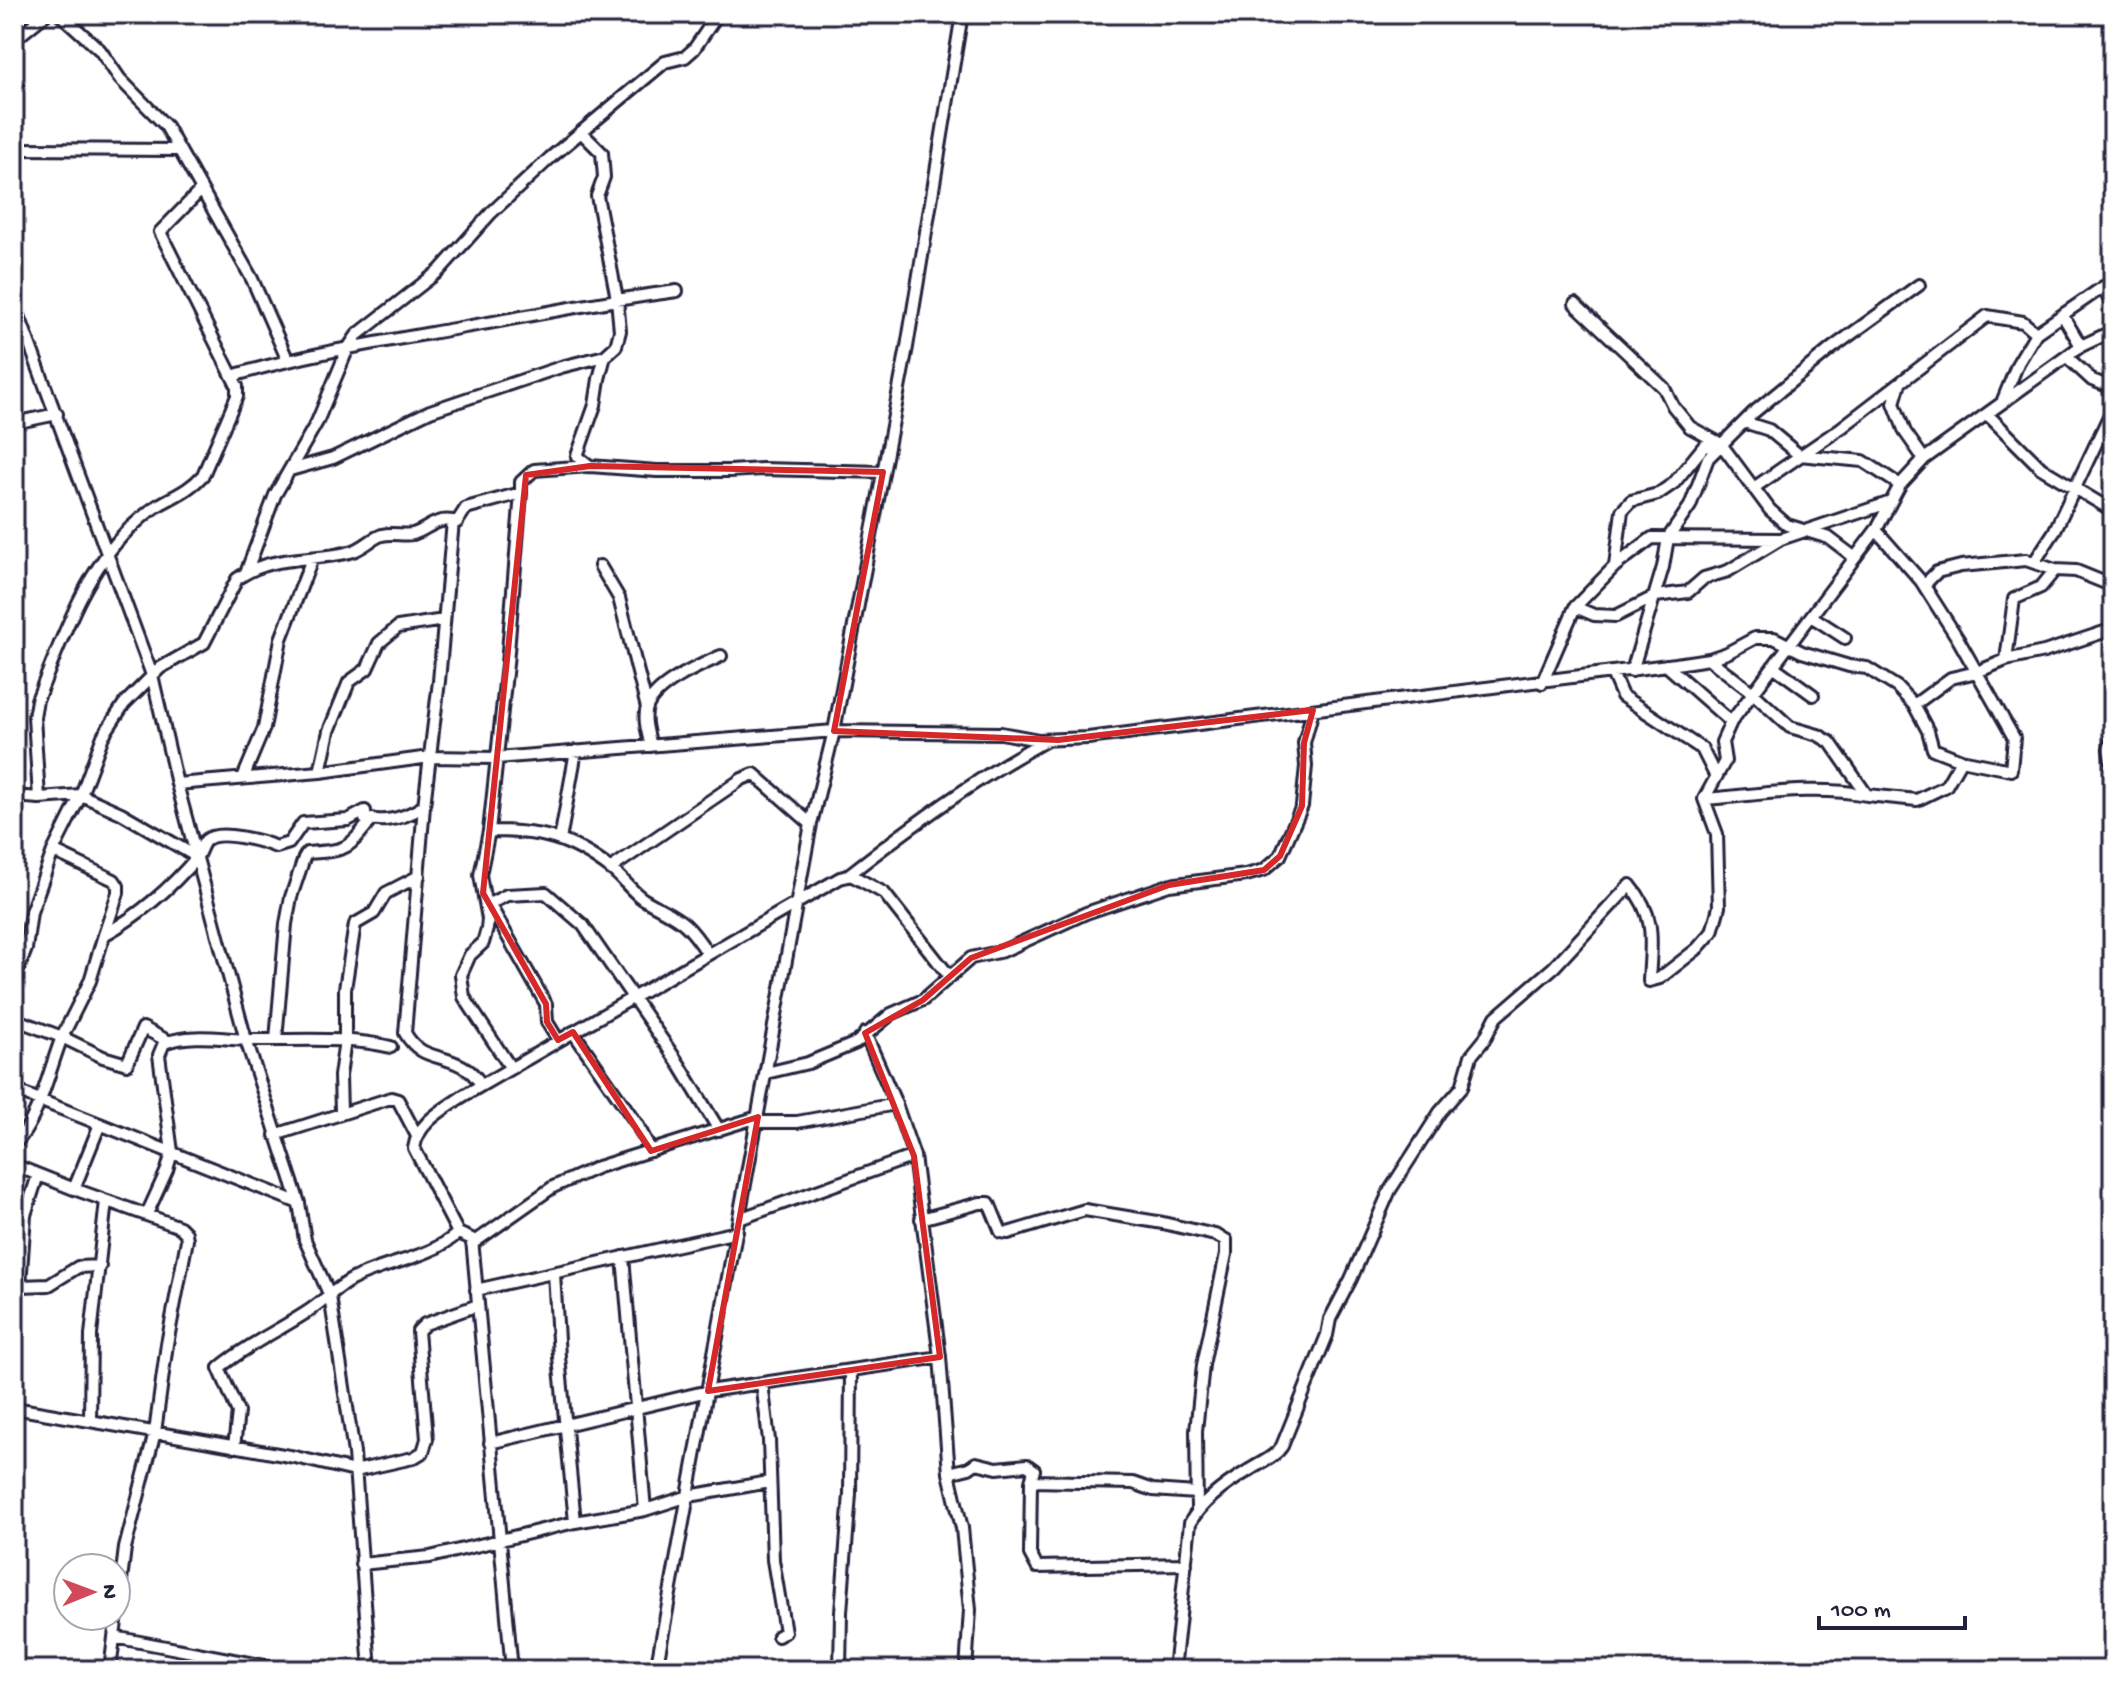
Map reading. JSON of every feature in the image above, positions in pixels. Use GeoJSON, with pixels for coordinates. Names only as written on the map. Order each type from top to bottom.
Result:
{"type":"FeatureCollection","features":[{"type":"Feature","properties":{"kind":"street"},"geometry":{"type":"LineString","coordinates":[[14,40],[46,14]]}},
{"type":"Feature","properties":{"kind":"street"},"geometry":{"type":"LineString","coordinates":[[60,14],[100,50],[120,79],[166,126],[252,279],[288,361]]}},
{"type":"Feature","properties":{"kind":"street"},"geometry":{"type":"LineString","coordinates":[[246,573],[275,495],[317,422],[348,348],[357,335],[439,271],[491,213],[581,132],[665,62],[685,57],[694,49],[718,14]]}},
{"type":"Feature","properties":{"kind":"street"},"geometry":{"type":"LineString","coordinates":[[622,1670],[656,1667],[811,824],[834,731],[883,472],[962,14]]}},
{"type":"Feature","properties":{"kind":"street"},"geometry":{"type":"LineString","coordinates":[[290,470],[333,458],[430,411],[561,367],[605,356],[616,346],[620,331],[617,299],[597,196],[604,177],[602,153],[581,132]]}},
{"type":"Feature","properties":{"kind":"street"},"geometry":{"type":"LineString","coordinates":[[14,149],[179,150]]}},
{"type":"Feature","properties":{"kind":"street"},"geometry":{"type":"LineString","coordinates":[[39,798],[34,717],[37,700],[79,603],[107,553],[154,508],[190,488],[203,475],[237,396],[237,386],[160,232],[201,190]]}},
{"type":"Feature","properties":{"kind":"street"},"geometry":{"type":"LineString","coordinates":[[1632,671],[1655,596],[1668,538],[1690,506],[1708,458],[1744,422],[1832,348],[1919,285]]}},
{"type":"Feature","properties":{"kind":"street"},"geometry":{"type":"LineString","coordinates":[[2002,403],[2018,363],[2036,333],[2108,288],[2113,307]]}},
{"type":"Feature","properties":{"kind":"street"},"geometry":{"type":"LineString","coordinates":[[232,376],[348,348],[677,291]]}},
{"type":"Feature","properties":{"kind":"street"},"geometry":{"type":"LineString","coordinates":[[14,302],[152,675],[177,784],[246,1040],[299,1203],[305,1240],[330,1296],[355,1471],[370,1670]]}},
{"type":"Feature","properties":{"kind":"street"},"geometry":{"type":"LineString","coordinates":[[1575,304],[1664,388],[1673,406],[1690,427],[1721,444],[1770,510],[1787,525],[1829,538],[1854,557]]}},
{"type":"Feature","properties":{"kind":"street"},"geometry":{"type":"LineString","coordinates":[[1755,487],[1987,316],[2023,322],[2036,333]]}},
{"type":"Feature","properties":{"kind":"street"},"geometry":{"type":"LineString","coordinates":[[2063,316],[2081,346]]}},
{"type":"Feature","properties":{"kind":"street"},"geometry":{"type":"LineString","coordinates":[[1174,1670],[1190,1523],[1197,1510],[1248,1471],[1277,1454],[1282,1446],[1327,1335],[1330,1319],[1348,1287],[1390,1190],[1440,1112],[1462,1087],[1471,1056],[1496,1017],[1554,967],[1630,885],[1644,902],[1651,925],[1649,981],[1660,978],[1697,949],[1712,932],[1719,907],[1717,834],[1704,799],[1725,761],[1722,742],[1731,722],[1876,530],[1900,485],[1924,459],[2081,346],[2113,331]]}},
{"type":"Feature","properties":{"kind":"street"},"geometry":{"type":"LineString","coordinates":[[590,466],[577,456],[595,405],[605,356]]}},
{"type":"Feature","properties":{"kind":"street"},"geometry":{"type":"LineString","coordinates":[[2067,357],[2092,380],[2113,388]]}},
{"type":"Feature","properties":{"kind":"street"},"geometry":{"type":"LineString","coordinates":[[1900,382],[1894,403],[1905,432],[1924,459]]}},
{"type":"Feature","properties":{"kind":"street"},"geometry":{"type":"LineString","coordinates":[[2035,561],[2054,532],[2113,408]]}},
{"type":"Feature","properties":{"kind":"street"},"geometry":{"type":"LineString","coordinates":[[14,423],[57,414]]}},
{"type":"Feature","properties":{"kind":"street"},"geometry":{"type":"LineString","coordinates":[[1987,414],[2041,468],[2113,511]]}},
{"type":"Feature","properties":{"kind":"street"},"geometry":{"type":"LineString","coordinates":[[1744,422],[1769,430],[1799,455],[1863,461],[1900,485]]}},
{"type":"Feature","properties":{"kind":"street"},"geometry":{"type":"LineString","coordinates":[[1615,566],[1622,511],[1631,501],[1658,494],[1674,483],[1704,446],[1721,444]]}},
{"type":"Feature","properties":{"kind":"street"},"geometry":{"type":"LineString","coordinates":[[510,1067],[464,997],[461,975],[470,955],[483,943],[487,929],[480,875],[489,831],[521,482],[534,470],[590,466],[623,471],[762,469],[883,472]]}},
{"type":"Feature","properties":{"kind":"street"},"geometry":{"type":"LineString","coordinates":[[14,980],[24,958],[31,912],[53,851],[81,795],[103,736],[124,704],[146,685],[152,675],[204,643],[237,579],[279,560],[312,559],[351,552],[384,534],[413,534],[430,523],[457,522],[466,508],[521,493]]}},
{"type":"Feature","properties":{"kind":"street"},"geometry":{"type":"LineString","coordinates":[[1575,607],[1594,615],[1616,616],[1655,596],[1688,592],[1704,578],[1728,571],[1781,539],[1891,502]]}},
{"type":"Feature","properties":{"kind":"street"},"geometry":{"type":"LineString","coordinates":[[453,521],[455,526],[424,806],[405,1033],[413,1045],[432,1058],[464,1066],[481,1084]]}},
{"type":"Feature","properties":{"kind":"street"},"geometry":{"type":"LineString","coordinates":[[177,784],[320,772],[430,757],[496,758],[834,731],[1001,733],[1047,740],[1088,738],[1632,671],[1709,659],[1755,638],[1774,638],[1849,666],[1867,668],[1897,687],[1914,705],[1928,731],[1933,749],[1961,760],[2011,770],[2014,738],[1977,672],[1924,585],[1876,530]]}},
{"type":"Feature","properties":{"kind":"street"},"geometry":{"type":"LineString","coordinates":[[1542,683],[1575,607],[1615,566],[1652,538],[1781,539]]}},
{"type":"Feature","properties":{"kind":"street"},"geometry":{"type":"LineString","coordinates":[[243,778],[264,728],[281,639],[312,559]]}},
{"type":"Feature","properties":{"kind":"street"},"geometry":{"type":"LineString","coordinates":[[1924,585],[1937,572],[1961,566],[2026,560],[2055,570],[2076,571],[2113,586]]}},
{"type":"Feature","properties":{"kind":"street"},"geometry":{"type":"LineString","coordinates":[[600,566],[619,598],[647,708],[651,746]]}},
{"type":"Feature","properties":{"kind":"street"},"geometry":{"type":"LineString","coordinates":[[2006,660],[2014,599],[2041,587],[2055,570]]}},
{"type":"Feature","properties":{"kind":"street"},"geometry":{"type":"LineString","coordinates":[[1811,616],[1845,638]]}},
{"type":"Feature","properties":{"kind":"street"},"geometry":{"type":"LineString","coordinates":[[320,772],[329,731],[349,682],[367,669],[379,643],[398,627],[444,620]]}},
{"type":"Feature","properties":{"kind":"street"},"geometry":{"type":"LineString","coordinates":[[1914,705],[1951,678],[2113,629]]}},
{"type":"Feature","properties":{"kind":"street"},"geometry":{"type":"LineString","coordinates":[[647,708],[654,697],[682,674],[721,656]]}},
{"type":"Feature","properties":{"kind":"street"},"geometry":{"type":"LineString","coordinates":[[1709,659],[1790,727],[1830,742],[1867,795]]}},
{"type":"Feature","properties":{"kind":"street"},"geometry":{"type":"LineString","coordinates":[[1666,665],[1731,722]]}},
{"type":"Feature","properties":{"kind":"street"},"geometry":{"type":"LineString","coordinates":[[1773,666],[1813,695]]}},
{"type":"Feature","properties":{"kind":"street"},"geometry":{"type":"LineString","coordinates":[[1612,673],[1622,696],[1702,749],[1716,777]]}},
{"type":"Feature","properties":{"kind":"street"},"geometry":{"type":"LineString","coordinates":[[766,1073],[808,1063],[856,1043],[891,1014],[923,1000],[971,958],[1003,951],[1086,913],[1169,885],[1264,870],[1280,856],[1302,806],[1306,766],[1304,743],[1313,710]]}},
{"type":"Feature","properties":{"kind":"street"},"geometry":{"type":"LineString","coordinates":[[2113,736],[2109,749],[2113,772]]}},
{"type":"Feature","properties":{"kind":"street"},"geometry":{"type":"LineString","coordinates":[[458,1233],[414,1148],[426,1122],[510,1067],[797,901],[846,876],[900,834],[988,774],[1047,740]]}},
{"type":"Feature","properties":{"kind":"street"},"geometry":{"type":"LineString","coordinates":[[560,840],[576,751]]}},
{"type":"Feature","properties":{"kind":"street"},"geometry":{"type":"LineString","coordinates":[[1704,799],[1804,790],[1844,791],[1917,800],[1946,786],[1961,760]]}},
{"type":"Feature","properties":{"kind":"street"},"geometry":{"type":"LineString","coordinates":[[610,869],[742,779],[754,774],[811,824]]}},
{"type":"Feature","properties":{"kind":"street"},"geometry":{"type":"LineString","coordinates":[[14,796],[81,795],[121,813],[197,857]]}},
{"type":"Feature","properties":{"kind":"street"},"geometry":{"type":"LineString","coordinates":[[104,935],[151,905],[197,857],[205,841],[214,836],[264,842],[276,847],[289,843],[303,823],[348,820],[365,811],[365,819],[391,819],[396,815],[412,814],[424,806]]}},
{"type":"Feature","properties":{"kind":"street"},"geometry":{"type":"LineString","coordinates":[[276,1040],[286,924],[304,858],[307,853],[341,851],[350,847],[372,819]]}},
{"type":"Feature","properties":{"kind":"street"},"geometry":{"type":"LineString","coordinates":[[489,831],[533,832],[584,850],[642,898],[676,915],[692,929],[708,954]]}},
{"type":"Feature","properties":{"kind":"street"},"geometry":{"type":"LineString","coordinates":[[14,1145],[24,1134],[62,1037],[90,981],[118,893],[114,880],[53,851]]}},
{"type":"Feature","properties":{"kind":"street"},"geometry":{"type":"LineString","coordinates":[[341,1112],[345,989],[355,924],[374,913],[386,893],[419,876]]}},
{"type":"Feature","properties":{"kind":"street"},"geometry":{"type":"LineString","coordinates":[[846,876],[864,880],[884,893],[950,977]]}},
{"type":"Feature","properties":{"kind":"street"},"geometry":{"type":"LineString","coordinates":[[483,893],[546,1004],[547,1022],[558,1040]]}},
{"type":"Feature","properties":{"kind":"street"},"geometry":{"type":"LineString","coordinates":[[489,904],[507,895],[546,893],[583,925],[719,1130]]}},
{"type":"Feature","properties":{"kind":"street"},"geometry":{"type":"LineString","coordinates":[[14,1019],[127,1064],[143,1028],[168,1041],[214,1036],[246,1040],[345,1040],[391,1047]]}},
{"type":"Feature","properties":{"kind":"street"},"geometry":{"type":"LineString","coordinates":[[573,1032],[637,1124],[651,1151]]}},
{"type":"Feature","properties":{"kind":"street"},"geometry":{"type":"LineString","coordinates":[[865,1033],[896,1104],[914,1156],[940,1357],[949,1473],[962,1528],[970,1610],[966,1670]]}},
{"type":"Feature","properties":{"kind":"street"},"geometry":{"type":"LineString","coordinates":[[147,1214],[172,1152],[159,1055],[161,1047],[168,1041]]}},
{"type":"Feature","properties":{"kind":"street"},"geometry":{"type":"LineString","coordinates":[[14,1090],[299,1203]]}},
{"type":"Feature","properties":{"kind":"street"},"geometry":{"type":"LineString","coordinates":[[275,1135],[391,1098],[398,1100],[417,1136]]}},
{"type":"Feature","properties":{"kind":"street"},"geometry":{"type":"LineString","coordinates":[[472,1244],[553,1187],[598,1167],[757,1120],[797,1122],[896,1104]]}},
{"type":"Feature","properties":{"kind":"street"},"geometry":{"type":"LineString","coordinates":[[74,1189],[100,1124]]}},
{"type":"Feature","properties":{"kind":"street"},"geometry":{"type":"LineString","coordinates":[[739,1219],[914,1156]]}},
{"type":"Feature","properties":{"kind":"street"},"geometry":{"type":"LineString","coordinates":[[14,1165],[180,1227],[186,1233],[155,1432],[125,1548],[110,1670]]}},
{"type":"Feature","properties":{"kind":"street"},"geometry":{"type":"LineString","coordinates":[[38,1175],[25,1215],[17,1288],[49,1285],[78,1267],[100,1266]]}},
{"type":"Feature","properties":{"kind":"street"},"geometry":{"type":"LineString","coordinates":[[90,1421],[91,1335],[106,1201]]}},
{"type":"Feature","properties":{"kind":"street"},"geometry":{"type":"LineString","coordinates":[[921,1219],[989,1203],[1001,1232],[1008,1233],[1085,1210],[1176,1226],[1226,1240],[1226,1254],[1203,1365],[1196,1431],[1197,1510]]}},
{"type":"Feature","properties":{"kind":"street"},"geometry":{"type":"LineString","coordinates":[[476,1290],[737,1232]]}},
{"type":"Feature","properties":{"kind":"street"},"geometry":{"type":"LineString","coordinates":[[234,1447],[238,1412],[219,1368],[350,1281],[438,1246],[458,1233],[470,1236],[512,1670]]}},
{"type":"Feature","properties":{"kind":"street"},"geometry":{"type":"LineString","coordinates":[[623,1257],[645,1510]]}},
{"type":"Feature","properties":{"kind":"street"},"geometry":{"type":"LineString","coordinates":[[554,1273],[575,1522]]}},
{"type":"Feature","properties":{"kind":"street"},"geometry":{"type":"LineString","coordinates":[[14,1408],[295,1457],[355,1471],[413,1458],[423,1452],[427,1439],[418,1331],[425,1324],[478,1305]]}},
{"type":"Feature","properties":{"kind":"street"},"geometry":{"type":"LineString","coordinates":[[490,1443],[708,1391],[940,1357]]}},
{"type":"Feature","properties":{"kind":"street"},"geometry":{"type":"LineString","coordinates":[[840,1670],[850,1494],[851,1370]]}},
{"type":"Feature","properties":{"kind":"street"},"geometry":{"type":"LineString","coordinates":[[762,1383],[769,1440],[773,1560],[785,1632],[778,1636]]}},
{"type":"Feature","properties":{"kind":"street"},"geometry":{"type":"LineString","coordinates":[[949,1473],[976,1463],[997,1468],[1012,1468],[1019,1464],[1034,1470],[1031,1481],[1030,1554],[1037,1567],[1186,1564]]}},
{"type":"Feature","properties":{"kind":"street"},"geometry":{"type":"LineString","coordinates":[[1031,1481],[1133,1483],[1153,1490],[1196,1493]]}},
{"type":"Feature","properties":{"kind":"street"},"geometry":{"type":"LineString","coordinates":[[361,1564],[430,1557],[575,1522],[645,1510],[689,1496],[769,1482]]}},
{"type":"Feature","properties":{"kind":"street"},"geometry":{"type":"LineString","coordinates":[[114,1637],[286,1670]]}},
{"type":"Feature","properties":{"kind":"highlighted area"},"geometry":{"type":"Polygon","coordinates":[[[590,466],[883,472],[834,731],[1058,740],[1313,710],[1304,743],[1302,806],[1280,856],[1264,870],[1169,885],[971,958],[923,1000],[865,1033],[914,1156],[940,1357],[708,1391],[758,1117],[651,1151],[573,1032],[558,1040],[547,1022],[546,1004],[483,893],[526,475],[590,466]]]}}]}
